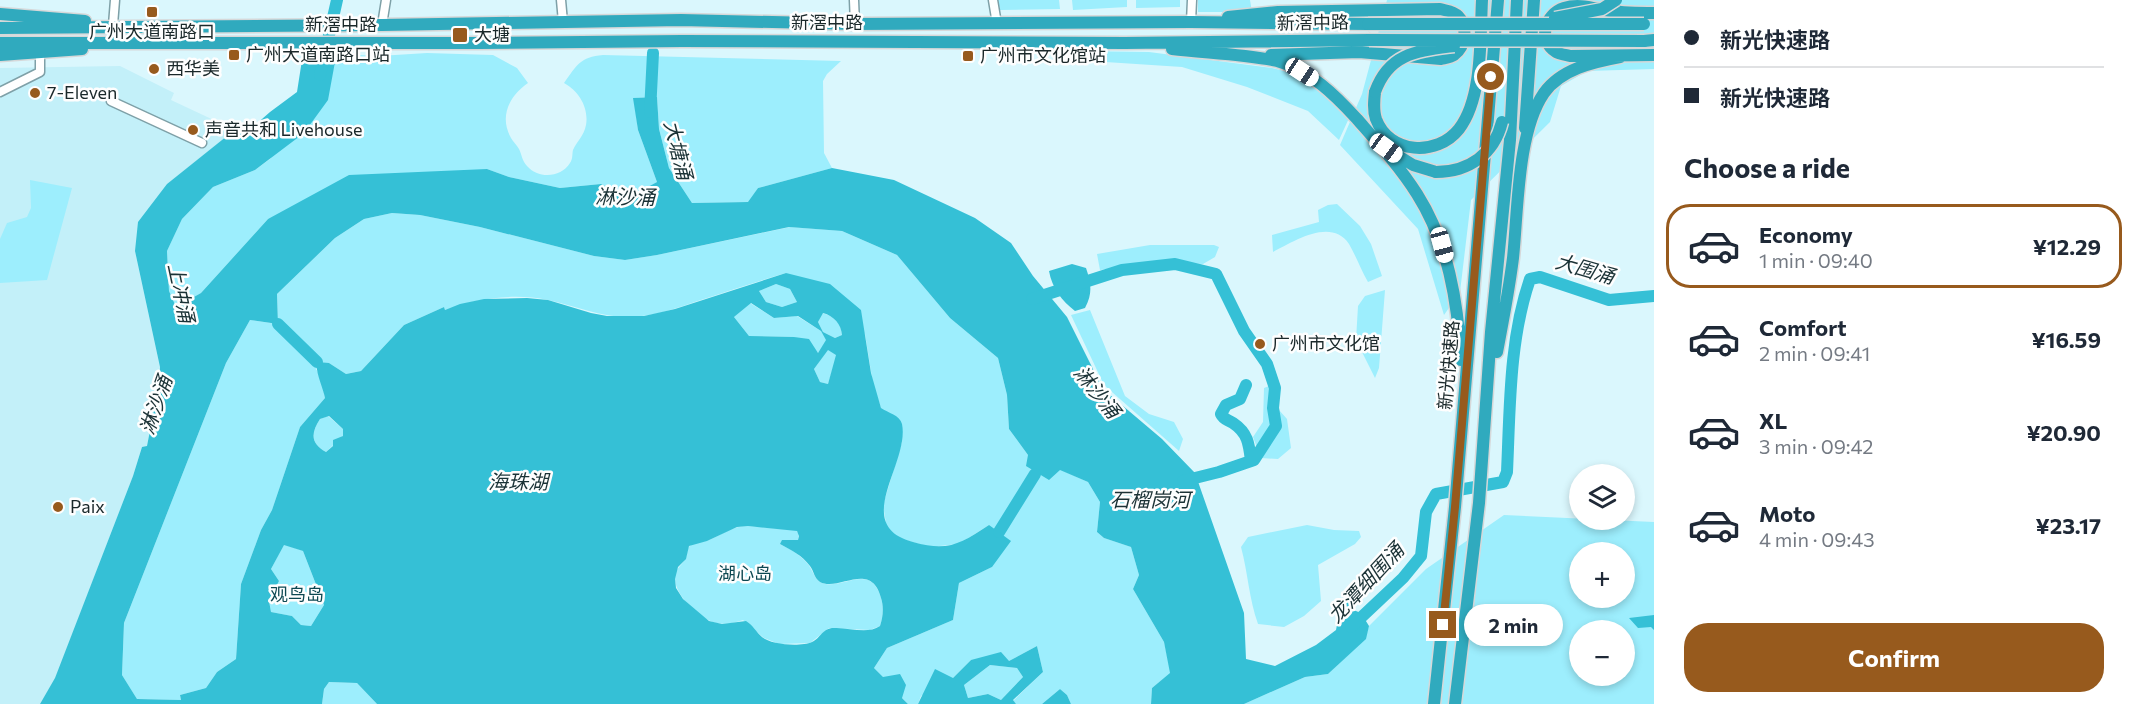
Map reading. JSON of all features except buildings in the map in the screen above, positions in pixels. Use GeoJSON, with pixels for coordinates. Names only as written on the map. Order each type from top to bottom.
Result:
{"type":"FeatureCollection","features":[{"type":"Feature","properties":{"kind":"highway"},"geometry":{"type":"LineString","coordinates":[[1352,11],[1404,6],[1430,0]]}},
{"type":"Feature","properties":{"kind":"highway"},"geometry":{"type":"LineString","coordinates":[[1482,0],[1479,63],[1473,95],[1464,121],[1449,139],[1438,145],[1424,148],[1400,145],[1391,139],[1376,120],[1374,106],[1375,92],[1386,69],[1395,62],[1432,49],[1504,31],[1602,9],[1616,0]]}},
{"type":"Feature","properties":{"kind":"highway"},"geometry":{"type":"LineString","coordinates":[[1455,704],[1479,503],[1491,332],[1510,140],[1504,31],[1499,0]]}},
{"type":"Feature","properties":{"kind":"highway"},"geometry":{"type":"LineString","coordinates":[[1377,141],[1413,165],[1436,172],[1461,170],[1480,158],[1496,140],[1502,122],[1504,31],[1517,0]]}},
{"type":"Feature","properties":{"kind":"highway"},"geometry":{"type":"LineString","coordinates":[[1485,412],[1510,281],[1523,154],[1534,0]]}},
{"type":"Feature","properties":{"kind":"highway"},"geometry":{"type":"LineString","coordinates":[[1191,22],[1308,6],[1352,11],[1440,9],[1451,11],[1459,17],[1463,24],[1463,42],[1453,56],[1441,59],[1359,52],[1301,56],[1207,53]]}},
{"type":"Feature","properties":{"kind":"highway"},"geometry":{"type":"LineString","coordinates":[[1654,13],[1612,11],[1578,6],[1562,8],[1550,17],[1544,29],[1547,42],[1556,52],[1570,56],[1654,55]]}},
{"type":"Feature","properties":{"kind":"highway"},"geometry":{"type":"LineString","coordinates":[[0,14],[48,16],[134,27]]}},
{"type":"Feature","properties":{"kind":"highway","name":"新滘中路"},"geometry":{"type":"LineString","coordinates":[[0,28],[681,20],[855,24],[1191,22],[1368,24],[1649,40]]}},
{"type":"Feature","properties":{"kind":"highway","name":"新滘中路"},"geometry":{"type":"LineString","coordinates":[[0,43],[682,40],[1125,44],[1369,40],[1649,24]]}},
{"type":"Feature","properties":{"kind":"highway","name":"新光快速路"},"geometry":{"type":"LineString","coordinates":[[1434,701],[1455,507],[1463,406],[1504,31]]}},
{"type":"Feature","properties":{"kind":"highway"},"geometry":{"type":"LineString","coordinates":[[0,49],[69,48],[115,43]]}},
{"type":"Feature","properties":{"kind":"highway"},"geometry":{"type":"LineString","coordinates":[[0,55],[81,49],[115,43]]}},
{"type":"Feature","properties":{"kind":"highway"},"geometry":{"type":"LineString","coordinates":[[1125,44],[1277,61],[1302,72],[1324,86],[1377,141],[1416,193],[1442,245],[1456,304],[1460,333],[1463,406]]}},
{"type":"Feature","properties":{"kind":"highway"},"geometry":{"type":"LineString","coordinates":[[1523,154],[1530,123],[1544,94],[1556,81],[1573,70],[1591,63],[1620,57]]}},
{"type":"Feature","properties":{"kind":"street"},"geometry":{"type":"LineString","coordinates":[[113,24],[115,0]]}},
{"type":"Feature","properties":{"kind":"street"},"geometry":{"type":"LineString","coordinates":[[382,25],[386,0]]}},
{"type":"Feature","properties":{"kind":"street"},"geometry":{"type":"LineString","coordinates":[[561,0],[563,22]]}},
{"type":"Feature","properties":{"kind":"street"},"geometry":{"type":"LineString","coordinates":[[854,0],[855,24]]}},
{"type":"Feature","properties":{"kind":"street"},"geometry":{"type":"LineString","coordinates":[[993,0],[997,24]]}},
{"type":"Feature","properties":{"kind":"street"},"geometry":{"type":"LineString","coordinates":[[1191,22],[1192,0]]}},
{"type":"Feature","properties":{"kind":"street"},"geometry":{"type":"LineString","coordinates":[[0,92],[40,72],[40,53]]}},
{"type":"Feature","properties":{"kind":"street"},"geometry":{"type":"LineString","coordinates":[[111,101],[202,144]]}},
{"type":"Feature","properties":{"kind":"shaded area"},"geometry":{"type":"Polygon","coordinates":[[[120,66],[174,93],[171,100],[235,130],[167,184],[135,251],[160,367],[159,385],[147,447],[142,447],[55,679],[40,704],[0,704],[0,68],[120,66]]]}},
{"type":"Feature","properties":{"kind":"green space"},"geometry":{"type":"Polygon","coordinates":[[[998,0],[1059,0],[1060,9],[1000,10],[998,0]]]}},
{"type":"Feature","properties":{"kind":"green space"},"geometry":{"type":"Polygon","coordinates":[[[1072,0],[1127,0],[1127,7],[1073,10],[1072,0]]]}},
{"type":"Feature","properties":{"kind":"green space"},"geometry":{"type":"Polygon","coordinates":[[[1136,0],[1180,0],[1180,7],[1136,8],[1136,0]]]}},
{"type":"Feature","properties":{"kind":"green space"},"geometry":{"type":"Polygon","coordinates":[[[1198,0],[1250,0],[1252,12],[1198,12],[1198,0]]]}},
{"type":"Feature","properties":{"kind":"green space"},"geometry":{"type":"Polygon","coordinates":[[[1387,0],[1654,0],[1654,69],[1587,71],[1561,86],[1550,122],[1471,200],[1460,292],[1444,315],[1418,229],[1340,145],[1362,94],[1387,0]]]}},
{"type":"Feature","properties":{"kind":"green space"},"geometry":{"type":"Polygon","coordinates":[[[1074,51],[1149,52],[1272,68],[1305,76],[1350,116],[1339,140],[1308,111],[1247,87],[1182,67],[1075,60],[1074,51]]]}},
{"type":"Feature","properties":{"kind":"green space"},"geometry":{"type":"Polygon","coordinates":[[[427,53],[493,55],[517,68],[528,83],[511,101],[506,122],[512,139],[527,166],[543,175],[555,174],[566,168],[585,129],[587,119],[582,101],[564,83],[576,67],[589,58],[603,55],[841,61],[823,81],[824,153],[832,168],[758,188],[749,202],[692,203],[669,168],[659,129],[657,97],[634,98],[638,130],[657,182],[629,197],[601,184],[560,188],[509,177],[487,169],[268,219],[201,293],[176,308],[169,291],[167,251],[182,219],[213,187],[255,170],[270,159],[333,69],[336,54],[379,56],[427,53]]]}},
{"type":"Feature","properties":{"kind":"green space"},"geometry":{"type":"Polygon","coordinates":[[[30,180],[72,188],[47,280],[0,283],[0,239],[7,223],[27,217],[31,208],[30,180]]]}},
{"type":"Feature","properties":{"kind":"green space"},"geometry":{"type":"Polygon","coordinates":[[[1337,204],[1360,226],[1371,244],[1382,276],[1368,282],[1349,244],[1341,236],[1332,232],[1312,234],[1273,252],[1272,235],[1319,222],[1318,210],[1337,204]]]}},
{"type":"Feature","properties":{"kind":"green space"},"geometry":{"type":"Polygon","coordinates":[[[392,213],[420,215],[480,227],[594,256],[625,260],[790,227],[842,231],[897,255],[950,318],[998,358],[1007,395],[1009,429],[1028,455],[1088,482],[1100,502],[1097,532],[1104,538],[1131,547],[1139,575],[1133,589],[1164,642],[1171,673],[1152,688],[1151,704],[1071,704],[1067,695],[1060,689],[1042,704],[1016,704],[1013,701],[1043,672],[1037,646],[1009,661],[971,660],[953,678],[921,696],[918,704],[908,704],[874,668],[887,648],[953,620],[959,583],[992,567],[989,525],[959,544],[930,547],[898,538],[887,529],[883,505],[902,442],[881,408],[873,384],[865,334],[786,273],[667,311],[638,317],[608,315],[548,300],[522,297],[470,302],[445,310],[444,307],[404,325],[361,371],[346,374],[329,363],[316,369],[321,377],[325,398],[300,427],[272,510],[261,530],[241,584],[236,659],[217,672],[206,688],[180,695],[181,700],[137,699],[122,675],[124,623],[226,363],[250,320],[278,324],[277,294],[335,238],[364,219],[392,213]]]}},
{"type":"Feature","properties":{"kind":"green space"},"geometry":{"type":"Polygon","coordinates":[[[1150,245],[1214,245],[1219,247],[1215,257],[1203,264],[1160,262],[1100,270],[1097,254],[1150,245]]]}},
{"type":"Feature","properties":{"kind":"green space"},"geometry":{"type":"Polygon","coordinates":[[[776,284],[790,289],[797,302],[782,307],[766,302],[759,291],[776,284]]]}},
{"type":"Feature","properties":{"kind":"green space"},"geometry":{"type":"Polygon","coordinates":[[[1385,290],[1379,368],[1375,378],[1356,340],[1358,306],[1365,296],[1385,290]]]}},
{"type":"Feature","properties":{"kind":"green space"},"geometry":{"type":"Polygon","coordinates":[[[750,303],[774,318],[797,316],[821,331],[827,340],[818,353],[794,337],[749,336],[734,317],[750,303]]]}},
{"type":"Feature","properties":{"kind":"green space"},"geometry":{"type":"Polygon","coordinates":[[[1090,310],[1125,396],[1149,414],[1174,422],[1183,439],[1179,451],[1104,385],[1071,315],[1090,310]]]}},
{"type":"Feature","properties":{"kind":"green space"},"geometry":{"type":"Polygon","coordinates":[[[822,313],[836,321],[842,335],[835,338],[823,332],[818,322],[822,313]]]}},
{"type":"Feature","properties":{"kind":"green space"},"geometry":{"type":"Polygon","coordinates":[[[828,349],[837,355],[828,384],[820,382],[814,369],[828,349]]]}},
{"type":"Feature","properties":{"kind":"green space"},"geometry":{"type":"Polygon","coordinates":[[[1279,382],[1279,410],[1287,419],[1291,448],[1278,459],[1261,458],[1253,437],[1263,422],[1264,388],[1279,382]]]}},
{"type":"Feature","properties":{"kind":"green space"},"geometry":{"type":"Polygon","coordinates":[[[328,416],[343,429],[343,436],[326,452],[317,445],[314,433],[320,419],[328,416]]]}},
{"type":"Feature","properties":{"kind":"green space"},"geometry":{"type":"Polygon","coordinates":[[[1504,515],[1569,518],[1569,530],[1635,530],[1635,521],[1654,522],[1654,704],[1244,704],[1305,677],[1328,674],[1365,639],[1369,626],[1426,569],[1504,515]]]}},
{"type":"Feature","properties":{"kind":"green space"},"geometry":{"type":"Polygon","coordinates":[[[1307,525],[1334,530],[1359,531],[1361,537],[1355,544],[1318,565],[1321,601],[1304,616],[1284,627],[1258,624],[1241,547],[1248,537],[1307,525]]]}},
{"type":"Feature","properties":{"kind":"green space","name":"湖心岛"},"geometry":{"type":"Polygon","coordinates":[[[748,526],[796,530],[799,534],[798,540],[780,544],[804,560],[820,582],[836,584],[862,579],[870,581],[876,587],[882,601],[883,612],[880,626],[870,630],[829,628],[810,643],[779,644],[764,638],[743,620],[723,624],[702,617],[679,591],[676,584],[676,571],[686,557],[688,548],[693,544],[709,540],[732,529],[748,526]]]}},
{"type":"Feature","properties":{"kind":"green space","name":"观鸟岛"},"geometry":{"type":"Polygon","coordinates":[[[284,544],[303,551],[324,605],[311,626],[301,625],[292,616],[271,612],[269,601],[279,581],[271,569],[284,544]]]}},
{"type":"Feature","properties":{"kind":"green space"},"geometry":{"type":"Polygon","coordinates":[[[990,665],[1017,668],[1023,677],[1001,700],[988,694],[968,698],[964,685],[990,665]]]}},
{"type":"Feature","properties":{"kind":"green space"},"geometry":{"type":"Polygon","coordinates":[[[329,682],[357,683],[377,704],[322,704],[324,689],[329,682]]]}},
{"type":"Feature","properties":{"kind":"water","name":"海珠湖"},"geometry":{"type":"Polygon","coordinates":[[[302,60],[335,62],[328,100],[304,133],[255,170],[213,187],[182,219],[167,251],[169,291],[176,307],[201,293],[268,219],[349,175],[487,169],[509,177],[560,188],[601,184],[629,197],[657,182],[638,130],[633,98],[657,97],[659,129],[669,168],[692,203],[748,202],[758,188],[832,168],[894,180],[975,218],[1011,243],[1033,276],[1067,317],[1103,389],[1162,439],[1195,473],[1244,613],[1246,659],[1275,666],[1316,645],[1336,630],[1343,595],[1350,597],[1351,609],[1361,613],[1369,626],[1366,639],[1328,674],[1305,677],[1244,704],[1151,704],[1152,688],[1170,673],[1164,642],[1133,589],[1139,575],[1131,547],[1104,538],[1097,532],[1100,502],[1088,482],[1060,470],[1049,480],[1026,466],[1028,455],[1009,429],[1007,395],[998,358],[950,318],[897,255],[842,231],[789,227],[625,260],[594,256],[480,227],[420,215],[392,213],[364,219],[335,238],[277,294],[278,324],[250,320],[226,363],[124,623],[122,675],[137,699],[181,700],[180,695],[206,688],[217,672],[236,659],[241,584],[261,530],[272,510],[300,427],[325,398],[318,375],[317,362],[329,363],[346,374],[361,371],[404,325],[444,307],[445,310],[484,299],[548,300],[607,316],[644,316],[675,309],[786,273],[830,284],[861,310],[871,373],[881,408],[896,416],[902,424],[902,440],[884,508],[886,522],[895,534],[925,545],[945,546],[970,537],[989,525],[1011,541],[992,567],[959,583],[953,620],[887,648],[874,668],[883,677],[900,674],[906,685],[902,698],[908,704],[377,704],[357,683],[329,682],[324,689],[322,704],[40,704],[55,678],[142,447],[147,446],[159,385],[160,367],[135,251],[138,222],[167,184],[247,120],[253,127],[297,92],[302,60]],[[776,284],[759,291],[766,302],[782,307],[797,302],[790,289],[776,284]],[[751,303],[734,317],[749,336],[809,339],[818,353],[826,340],[821,331],[798,316],[774,318],[751,303]],[[823,313],[818,322],[823,332],[835,338],[842,335],[836,321],[823,313]],[[828,350],[814,369],[820,382],[828,384],[836,355],[828,350]],[[329,416],[320,419],[314,433],[315,441],[326,452],[333,446],[333,440],[343,436],[343,429],[329,416]],[[737,527],[707,541],[689,546],[686,559],[678,567],[675,579],[676,588],[683,599],[709,621],[722,624],[746,621],[766,640],[794,645],[812,642],[830,628],[869,630],[880,626],[883,605],[876,587],[870,581],[862,579],[828,584],[820,582],[803,559],[780,544],[782,540],[798,540],[797,531],[737,527]],[[284,545],[271,569],[279,581],[269,601],[271,612],[292,616],[301,625],[311,626],[324,605],[303,551],[284,545]]]}},
{"type":"Feature","properties":{"kind":"water"},"geometry":{"type":"Polygon","coordinates":[[[1072,264],[1086,268],[1090,288],[1085,308],[1075,311],[1058,294],[1049,271],[1072,264]]]}},
{"type":"Feature","properties":{"kind":"water"},"geometry":{"type":"Polygon","coordinates":[[[1654,615],[1654,630],[1651,627],[1638,628],[1635,620],[1629,618],[1654,615]]]}},
{"type":"Feature","properties":{"kind":"water"},"geometry":{"type":"Polygon","coordinates":[[[1037,646],[1043,672],[1013,700],[1016,704],[918,704],[935,669],[953,678],[971,660],[1001,652],[1009,661],[1037,646]],[[990,665],[964,685],[968,698],[988,694],[1001,700],[1023,677],[1017,668],[990,665]]]}},
{"type":"Feature","properties":{"kind":"water"},"geometry":{"type":"Polygon","coordinates":[[[1060,689],[1067,695],[1071,704],[1042,704],[1060,689]]]}},
{"type":"Feature","properties":{"kind":"waterway","name":"上冲涌"},"geometry":{"type":"LineString","coordinates":[[320,75],[337,0]]}},
{"type":"Feature","properties":{"kind":"waterway","name":"大塘涌"},"geometry":{"type":"LineString","coordinates":[[650,112],[653,53]]}},
{"type":"Feature","properties":{"kind":"waterway","name":"石榴岗河"},"geometry":{"type":"LineString","coordinates":[[1032,299],[1122,270],[1175,264],[1216,274],[1244,331],[1267,364],[1275,388],[1273,408],[1276,426],[1254,460],[1183,481]]}},
{"type":"Feature","properties":{"kind":"waterway","name":"龙潭细围涌"},"geometry":{"type":"LineString","coordinates":[[1351,627],[1403,578],[1421,556],[1426,512],[1436,494],[1503,482],[1507,472],[1514,350],[1530,279],[1540,277],[1609,300],[1654,296]]}},
{"type":"Feature","properties":{"kind":"waterway"},"geometry":{"type":"LineString","coordinates":[[278,324],[317,362]]}},
{"type":"Feature","properties":{"kind":"waterway"},"geometry":{"type":"LineString","coordinates":[[1246,385],[1240,399],[1226,405],[1221,414],[1245,435],[1251,461]]}},
{"type":"Feature","properties":{"kind":"waterway"},"geometry":{"type":"LineString","coordinates":[[999,532],[1035,474]]}},
{"type":"Feature","properties":{"kind":"place","name":"广州大道南路口"},"geometry":{"type":"Point","coordinates":[152,12]}},
{"type":"Feature","properties":{"kind":"place","name":"大塘"},"geometry":{"type":"Point","coordinates":[460,35]}},
{"type":"Feature","properties":{"kind":"place","name":"广州大道南路口站"},"geometry":{"type":"Point","coordinates":[234,55]}},
{"type":"Feature","properties":{"kind":"place","name":"广州市文化馆站"},"geometry":{"type":"Point","coordinates":[968,56]}},
{"type":"Feature","properties":{"kind":"place","name":"西华美"},"geometry":{"type":"Point","coordinates":[154,69]}},
{"type":"Feature","properties":{"kind":"place","name":"7-Eleven"},"geometry":{"type":"Point","coordinates":[35,93]}},
{"type":"Feature","properties":{"kind":"place","name":"声音共和 Livehouse"},"geometry":{"type":"Point","coordinates":[193,130]}},
{"type":"Feature","properties":{"kind":"place","name":"广州市文化馆"},"geometry":{"type":"Point","coordinates":[1260,344]}},
{"type":"Feature","properties":{"kind":"place","name":"Paix"},"geometry":{"type":"Point","coordinates":[58,507]}},
{"type":"Feature","properties":{"kind":"route"},"geometry":{"type":"LineString","coordinates":[[1443,625],[1491,77]]}},
{"type":"Feature","properties":{"kind":"water label","name":"淋沙涌"},"geometry":{"type":"Point","coordinates":[625,197]}},
{"type":"Feature","properties":{"kind":"water label","name":"大围涌"},"geometry":{"type":"Point","coordinates":[1585,269]}},
{"type":"Feature","properties":{"kind":"water label","name":"淋沙涌"},"geometry":{"type":"Point","coordinates":[1097,392]}},
{"type":"Feature","properties":{"kind":"water label","name":"淋沙涌"},"geometry":{"type":"Point","coordinates":[156,405]}}]}
